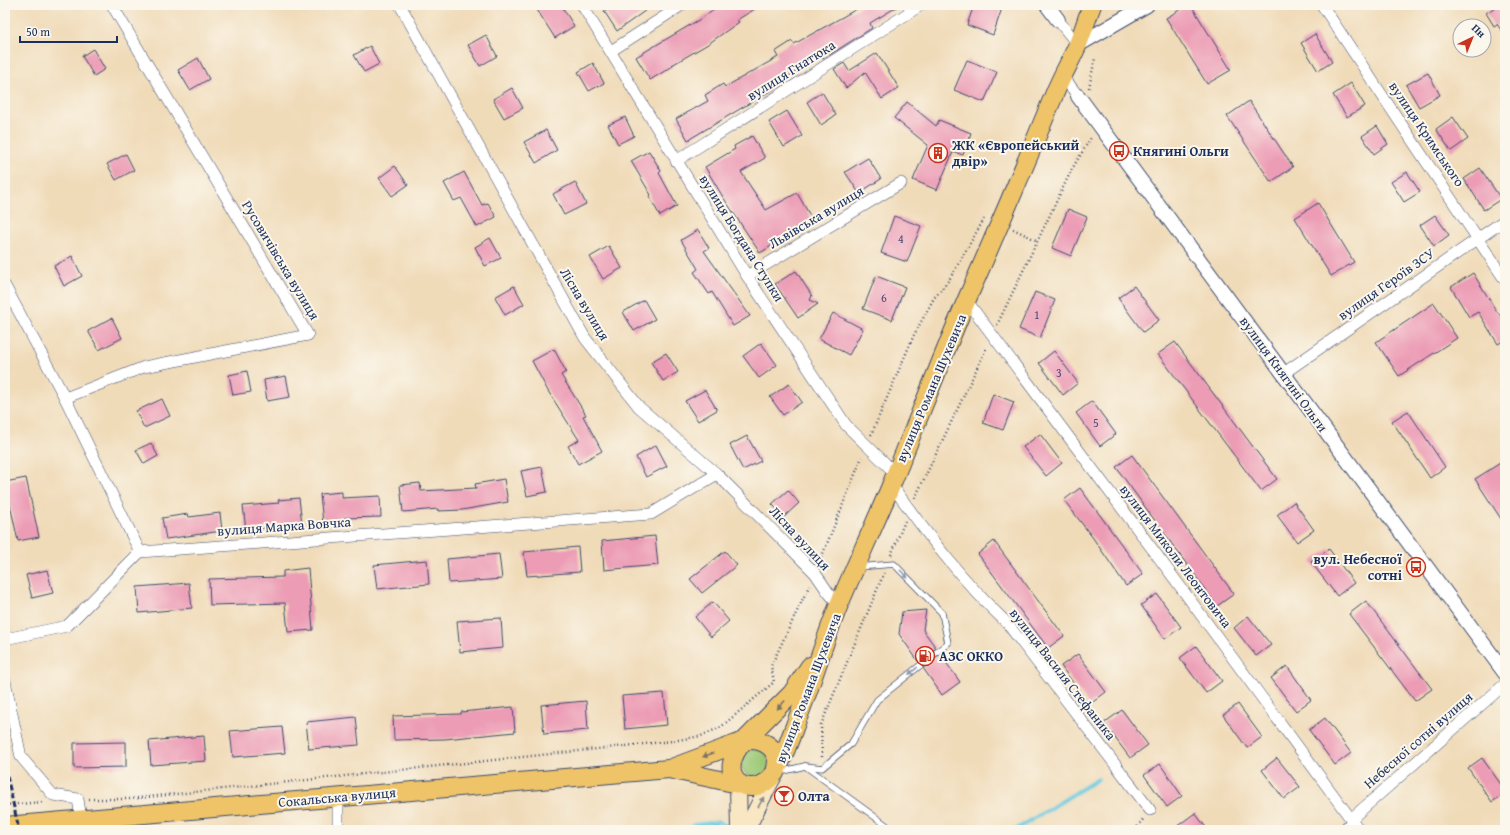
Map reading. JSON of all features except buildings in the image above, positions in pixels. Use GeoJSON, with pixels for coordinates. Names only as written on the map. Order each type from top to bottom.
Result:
{"type":"FeatureCollection","features":[{"type":"Feature","properties":{"kind":"main road","name":"вулиця Романа Шухевича"},"geometry":{"type":"LineString","coordinates":[[776,773],[808,693],[821,651],[839,605],[856,568],[1062,75],[1078,45],[1092,5]]}},
{"type":"Feature","properties":{"kind":"main road"},"geometry":{"type":"LineString","coordinates":[[739,830],[738,784],[732,774],[731,763],[734,754],[744,741],[792,693],[821,651]]}},
{"type":"Feature","properties":{"kind":"main road"},"geometry":{"type":"LineString","coordinates":[[669,769],[744,741],[761,741],[771,749],[777,760],[776,773],[746,830]]}},
{"type":"Feature","properties":{"kind":"main road"},"geometry":{"type":"LineString","coordinates":[[669,769],[746,787],[756,787],[766,782],[776,773]]}},
{"type":"Feature","properties":{"kind":"main road","name":"Сокальська вулиця"},"geometry":{"type":"LineString","coordinates":[[5,826],[669,769]]}},
{"type":"Feature","properties":{"kind":"street","name":"Русовичівська вулиця"},"geometry":{"type":"LineString","coordinates":[[64,398],[144,367],[308,335],[112,5]]}},
{"type":"Feature","properties":{"kind":"street","name":"Лісна вулиця"},"geometry":{"type":"LineString","coordinates":[[400,5],[585,338],[639,407],[717,474],[815,573],[839,605]]}},
{"type":"Feature","properties":{"kind":"street","name":"вулиця Богдана Ступки"},"geometry":{"type":"LineString","coordinates":[[582,5],[747,276],[846,424],[867,446],[893,479]]}},
{"type":"Feature","properties":{"kind":"street"},"geometry":{"type":"LineString","coordinates":[[611,51],[682,5]]}},
{"type":"Feature","properties":{"kind":"street","name":"вулиця Гнатюка"},"geometry":{"type":"LineString","coordinates":[[676,161],[921,5]]}},
{"type":"Feature","properties":{"kind":"street"},"geometry":{"type":"LineString","coordinates":[[1047,5],[1078,45],[1148,5]]}},
{"type":"Feature","properties":{"kind":"street","name":"вулиця Кримського"},"geometry":{"type":"LineString","coordinates":[[1322,5],[1505,280]]}},
{"type":"Feature","properties":{"kind":"street","name":"вулиця Княгині Ольги"},"geometry":{"type":"LineString","coordinates":[[1062,75],[1084,94],[1095,119],[1505,673]]}},
{"type":"Feature","properties":{"kind":"street","name":"Львівська вулиця"},"geometry":{"type":"LineString","coordinates":[[747,276],[901,184]]}},
{"type":"Feature","properties":{"kind":"street","name":"вулиця Героїв ЗСУ"},"geometry":{"type":"LineString","coordinates":[[1284,374],[1505,220]]}},
{"type":"Feature","properties":{"kind":"street"},"geometry":{"type":"LineString","coordinates":[[5,286],[64,398],[140,552],[67,626],[5,639]]}},
{"type":"Feature","properties":{"kind":"street","name":"вулиця Миколи Леонтовича"},"geometry":{"type":"LineString","coordinates":[[967,301],[1360,830]]}},
{"type":"Feature","properties":{"kind":"street","name":"вулиця Марка Вовчка"},"geometry":{"type":"LineString","coordinates":[[140,552],[651,514],[717,474]]}},
{"type":"Feature","properties":{"kind":"street","name":"вулиця Василя Стефаника"},"geometry":{"type":"LineString","coordinates":[[893,479],[910,510],[981,598],[1007,623],[1150,810]]}},
{"type":"Feature","properties":{"kind":"street"},"geometry":{"type":"LineString","coordinates":[[5,681],[20,757],[53,795],[78,800],[81,819]]}},
{"type":"Feature","properties":{"kind":"street","name":"Небесної сотні вулиця"},"geometry":{"type":"LineString","coordinates":[[1351,819],[1505,684]]}},
{"type":"Feature","properties":{"kind":"street"},"geometry":{"type":"LineString","coordinates":[[338,797],[338,830]]}},
{"type":"Feature","properties":{"kind":"lane"},"geometry":{"type":"LineString","coordinates":[[776,773],[805,766],[822,768],[851,744],[877,700],[948,643],[942,613],[894,564],[856,568]]}},
{"type":"Feature","properties":{"kind":"lane"},"geometry":{"type":"LineString","coordinates":[[805,766],[893,830]]}},
{"type":"Feature","properties":{"kind":"lane"},"geometry":{"type":"LineString","coordinates":[[1340,830],[1351,819]]}},
{"type":"Feature","properties":{"kind":"path"},"geometry":{"type":"LineString","coordinates":[[1084,94],[1089,88],[1095,58]]}},
{"type":"Feature","properties":{"kind":"path"},"geometry":{"type":"LineString","coordinates":[[888,562],[910,510],[992,335],[1072,169],[1092,136],[1095,119]]}},
{"type":"Feature","properties":{"kind":"path"},"geometry":{"type":"LineString","coordinates":[[78,800],[145,797],[672,741],[701,736],[721,727],[774,682],[771,666],[815,573],[914,335],[934,298],[949,280],[987,213]]}},
{"type":"Feature","properties":{"kind":"path"},"geometry":{"type":"LineString","coordinates":[[822,768],[821,725],[885,569]]}},
{"type":"Feature","properties":{"kind":"path"},"geometry":{"type":"LineString","coordinates":[[5,805],[50,802]]}},
{"type":"Feature","properties":{"kind":"green space"},"geometry":{"type":"Polygon","coordinates":[[[755,749],[765,753],[769,763],[765,773],[755,777],[745,773],[741,763],[745,753],[755,749]]]}},
{"type":"Feature","properties":{"kind":"waterway"},"geometry":{"type":"LineString","coordinates":[[1015,830],[1098,779]]}},
{"type":"Feature","properties":{"kind":"waterway"},"geometry":{"type":"LineString","coordinates":[[691,830],[694,825],[719,822],[731,828]]}},
{"type":"Feature","properties":{"kind":"railway"},"geometry":{"type":"LineString","coordinates":[[5,767],[19,830]]}},
{"type":"Feature","properties":{"kind":"place","name":"Княгині Ольги"},"geometry":{"type":"Point","coordinates":[1119,151]}},
{"type":"Feature","properties":{"kind":"place","name":"ЖК «Європейський двір»"},"geometry":{"type":"Point","coordinates":[938,153]}},
{"type":"Feature","properties":{"kind":"place","name":"вул. Небесної сотні"},"geometry":{"type":"Point","coordinates":[1416,567]}},
{"type":"Feature","properties":{"kind":"place","name":"АЗС ОККО"},"geometry":{"type":"Point","coordinates":[925,656]}},
{"type":"Feature","properties":{"kind":"place","name":"Олта"},"geometry":{"type":"Point","coordinates":[784,796]}}]}
